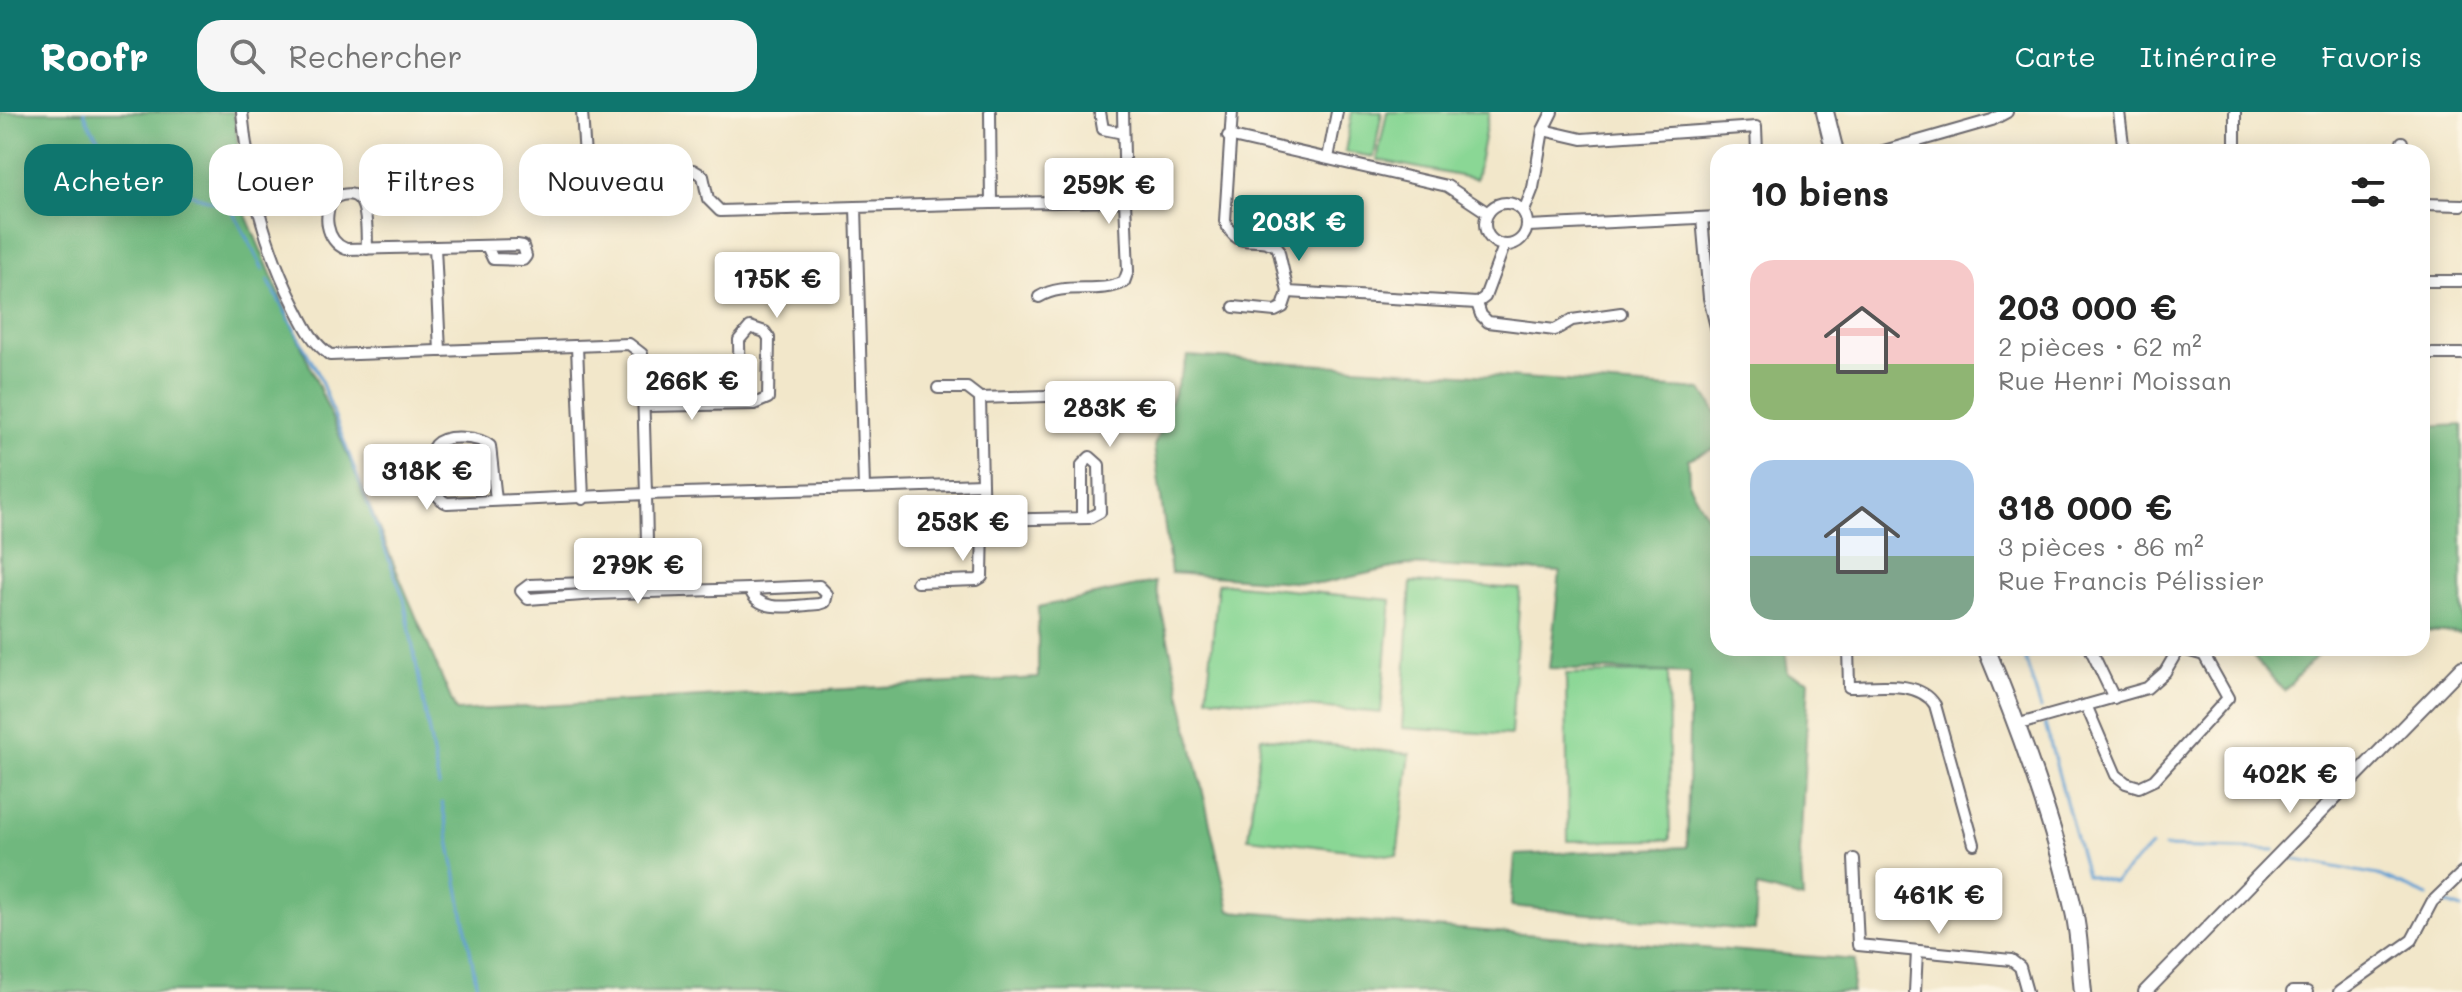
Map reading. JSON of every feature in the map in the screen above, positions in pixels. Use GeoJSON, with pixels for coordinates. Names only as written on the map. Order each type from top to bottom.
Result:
{"type":"FeatureCollection","features":[{"type":"Feature","properties":{"kind":"main road"},"geometry":{"type":"LineString","coordinates":[[1825,112],[1833,144]]}},
{"type":"Feature","properties":{"kind":"main road"},"geometry":{"type":"LineString","coordinates":[[1992,656],[2067,882],[2075,916],[2083,992]]}},
{"type":"Feature","properties":{"kind":"street"},"geometry":{"type":"LineString","coordinates":[[242,112],[253,191],[264,236],[280,277],[315,344],[330,355],[629,344],[637,347],[642,354],[648,592]]}},
{"type":"Feature","properties":{"kind":"street"},"geometry":{"type":"LineString","coordinates":[[582,112],[585,157],[594,172],[693,170],[703,176],[710,204],[720,211],[1125,201]]}},
{"type":"Feature","properties":{"kind":"street"},"geometry":{"type":"LineString","coordinates":[[990,112],[991,203]]}},
{"type":"Feature","properties":{"kind":"street"},"geometry":{"type":"LineString","coordinates":[[1100,112],[1103,129],[1123,133]]}},
{"type":"Feature","properties":{"kind":"street"},"geometry":{"type":"LineString","coordinates":[[1039,297],[1051,289],[1113,288],[1124,282],[1128,271],[1123,112]]}},
{"type":"Feature","properties":{"kind":"street"},"geometry":{"type":"LineString","coordinates":[[1232,112],[1228,136],[1225,221],[1231,236],[1239,240],[1269,241],[1278,248],[1288,292],[1283,307],[1275,311],[1234,307]]}},
{"type":"Feature","properties":{"kind":"street"},"geometry":{"type":"LineString","coordinates":[[1328,158],[1337,112]]}},
{"type":"Feature","properties":{"kind":"street"},"geometry":{"type":"LineString","coordinates":[[1288,292],[1477,303],[1485,297],[1504,246],[1522,239],[1528,226],[1524,211],[1533,188],[1543,130],[1552,112]]}},
{"type":"Feature","properties":{"kind":"street"},"geometry":{"type":"LineString","coordinates":[[1908,144],[1992,120],[2007,112]]}},
{"type":"Feature","properties":{"kind":"street"},"geometry":{"type":"LineString","coordinates":[[2119,112],[2123,144]]}},
{"type":"Feature","properties":{"kind":"street"},"geometry":{"type":"LineString","coordinates":[[2235,112],[2235,144]]}},
{"type":"Feature","properties":{"kind":"street"},"geometry":{"type":"LineString","coordinates":[[1543,130],[1582,139],[1756,127],[1757,144]]}},
{"type":"Feature","properties":{"kind":"street"},"geometry":{"type":"LineString","coordinates":[[1228,136],[1447,186],[1488,213]]}},
{"type":"Feature","properties":{"kind":"street"},"geometry":{"type":"LineString","coordinates":[[367,249],[365,205],[351,194],[336,197],[328,209],[332,242],[346,249],[367,249],[487,246]]}},
{"type":"Feature","properties":{"kind":"street"},"geometry":{"type":"LineString","coordinates":[[1504,246],[1487,233],[1488,213],[1497,205],[1508,203],[1524,211]]}},
{"type":"Feature","properties":{"kind":"street"},"geometry":{"type":"LineString","coordinates":[[2430,204],[2462,205]]}},
{"type":"Feature","properties":{"kind":"street"},"geometry":{"type":"LineString","coordinates":[[856,207],[864,488]]}},
{"type":"Feature","properties":{"kind":"street"},"geometry":{"type":"LineString","coordinates":[[1702,218],[1710,302]]}},
{"type":"Feature","properties":{"kind":"street"},"geometry":{"type":"LineString","coordinates":[[1528,226],[1710,218]]}},
{"type":"Feature","properties":{"kind":"street"},"geometry":{"type":"LineString","coordinates":[[435,247],[440,351]]}},
{"type":"Feature","properties":{"kind":"street"},"geometry":{"type":"LineString","coordinates":[[2430,281],[2461,281]]}},
{"type":"Feature","properties":{"kind":"street"},"geometry":{"type":"LineString","coordinates":[[1477,303],[1481,315],[1496,325],[1555,330],[1572,320],[1621,313]]}},
{"type":"Feature","properties":{"kind":"street"},"geometry":{"type":"LineString","coordinates":[[644,406],[754,404],[770,394],[769,338],[750,327],[739,340],[740,404]]}},
{"type":"Feature","properties":{"kind":"street"},"geometry":{"type":"LineString","coordinates":[[577,346],[583,499]]}},
{"type":"Feature","properties":{"kind":"street"},"geometry":{"type":"LineString","coordinates":[[2430,354],[2462,354]]}},
{"type":"Feature","properties":{"kind":"street"},"geometry":{"type":"LineString","coordinates":[[938,388],[967,388],[980,398],[1078,395],[1094,401]]}},
{"type":"Feature","properties":{"kind":"street"},"geometry":{"type":"LineString","coordinates":[[917,582],[977,580],[982,577],[980,398]]}},
{"type":"Feature","properties":{"kind":"street"},"geometry":{"type":"LineString","coordinates":[[496,500],[490,446],[476,438],[446,440],[434,446],[431,453],[435,496],[447,503],[982,484]]}},
{"type":"Feature","properties":{"kind":"street"},"geometry":{"type":"LineString","coordinates":[[983,520],[1082,518],[1096,517],[1100,512],[1099,465],[1090,457],[1082,465],[1082,518]]}},
{"type":"Feature","properties":{"kind":"street"},"geometry":{"type":"LineString","coordinates":[[596,594],[586,583],[529,585],[521,591],[528,599],[596,594],[819,586],[827,594],[825,602],[819,604],[763,606],[753,599],[750,589]]}},
{"type":"Feature","properties":{"kind":"street"},"geometry":{"type":"LineString","coordinates":[[1848,656],[1849,687],[1919,688],[1929,695],[1935,705],[1974,844]]}},
{"type":"Feature","properties":{"kind":"street"},"geometry":{"type":"LineString","coordinates":[[2094,656],[2114,698]]}},
{"type":"Feature","properties":{"kind":"street"},"geometry":{"type":"LineString","coordinates":[[2016,725],[2137,692],[2156,681],[2173,656]]}},
{"type":"Feature","properties":{"kind":"street"},"geometry":{"type":"LineString","coordinates":[[2086,705],[2116,775],[2129,785],[2149,784],[2228,698],[2205,656]]}},
{"type":"Feature","properties":{"kind":"street"},"geometry":{"type":"LineString","coordinates":[[2145,992],[2462,667]]}},
{"type":"Feature","properties":{"kind":"street"},"geometry":{"type":"LineString","coordinates":[[1854,859],[1858,945],[2011,960],[2020,967],[2027,992]]}},
{"type":"Feature","properties":{"kind":"street"},"geometry":{"type":"LineString","coordinates":[[2339,992],[2412,940],[2432,902],[2462,873]]}},
{"type":"Feature","properties":{"kind":"street"},"geometry":{"type":"LineString","coordinates":[[1915,992],[1917,951]]}},
{"type":"Feature","properties":{"kind":"street"},"geometry":{"type":"LineString","coordinates":[[2292,992],[2307,992]]}},
{"type":"Feature","properties":{"kind":"green space"},"geometry":{"type":"Polygon","coordinates":[[[0,112],[234,112],[238,144],[209,144],[209,216],[246,216],[456,711],[1038,678],[1038,607],[1155,582],[1230,911],[1855,960],[1852,992],[0,992],[0,112]]]}},
{"type":"Feature","properties":{"kind":"green space"},"geometry":{"type":"Polygon","coordinates":[[[1352,112],[1382,112],[1374,157],[1345,152],[1352,112]]]}},
{"type":"Feature","properties":{"kind":"green space"},"geometry":{"type":"Polygon","coordinates":[[[1387,112],[1489,112],[1476,179],[1377,160],[1387,112]]]}},
{"type":"Feature","properties":{"kind":"green space"},"geometry":{"type":"Polygon","coordinates":[[[1188,356],[1702,390],[1710,402],[1710,450],[1688,459],[1689,485],[1710,522],[1710,656],[1786,656],[1788,673],[1809,680],[1800,853],[1803,899],[1757,887],[1755,931],[1511,906],[1515,855],[1687,847],[1690,673],[1549,668],[1560,572],[1406,565],[1320,584],[1171,573],[1154,446],[1188,356]]]}},
{"type":"Feature","properties":{"kind":"green space"},"geometry":{"type":"Polygon","coordinates":[[[2462,425],[2462,633],[2430,631],[2430,427],[2462,425]]]}},
{"type":"Feature","properties":{"kind":"green space"},"geometry":{"type":"Polygon","coordinates":[[[1411,582],[1520,589],[1511,735],[1402,728],[1411,582]]]}},
{"type":"Feature","properties":{"kind":"green space"},"geometry":{"type":"Polygon","coordinates":[[[1218,583],[1391,600],[1381,713],[1207,697],[1218,583]]]}},
{"type":"Feature","properties":{"kind":"green space"},"geometry":{"type":"Polygon","coordinates":[[[2252,656],[2317,656],[2284,691],[2252,656]]]}},
{"type":"Feature","properties":{"kind":"green space"},"geometry":{"type":"Polygon","coordinates":[[[1668,672],[1670,840],[1568,841],[1566,674],[1668,672]]]}},
{"type":"Feature","properties":{"kind":"green space"},"geometry":{"type":"Polygon","coordinates":[[[1261,737],[1410,754],[1397,856],[1248,838],[1261,737]]]}},
{"type":"Feature","properties":{"kind":"waterway"},"geometry":{"type":"LineString","coordinates":[[84,112],[94,132],[126,163],[168,185],[231,208],[263,269]]}},
{"type":"Feature","properties":{"kind":"waterway"},"geometry":{"type":"LineString","coordinates":[[268,280],[318,373],[404,599],[439,786]]}},
{"type":"Feature","properties":{"kind":"waterway"},"geometry":{"type":"LineString","coordinates":[[2024,656],[2041,709]]}},
{"type":"Feature","properties":{"kind":"waterway"},"geometry":{"type":"LineString","coordinates":[[2045,724],[2086,875],[2114,882],[2151,847]]}},
{"type":"Feature","properties":{"kind":"waterway"},"geometry":{"type":"LineString","coordinates":[[442,803],[478,992]]}},
{"type":"Feature","properties":{"kind":"waterway"},"geometry":{"type":"LineString","coordinates":[[2165,847],[2275,850]]}},
{"type":"Feature","properties":{"kind":"waterway"},"geometry":{"type":"LineString","coordinates":[[2291,859],[2378,875],[2428,896]]}},
{"type":"Feature","properties":{"kind":"waterway"},"geometry":{"type":"LineString","coordinates":[[2439,901],[2462,909]]}}]}
